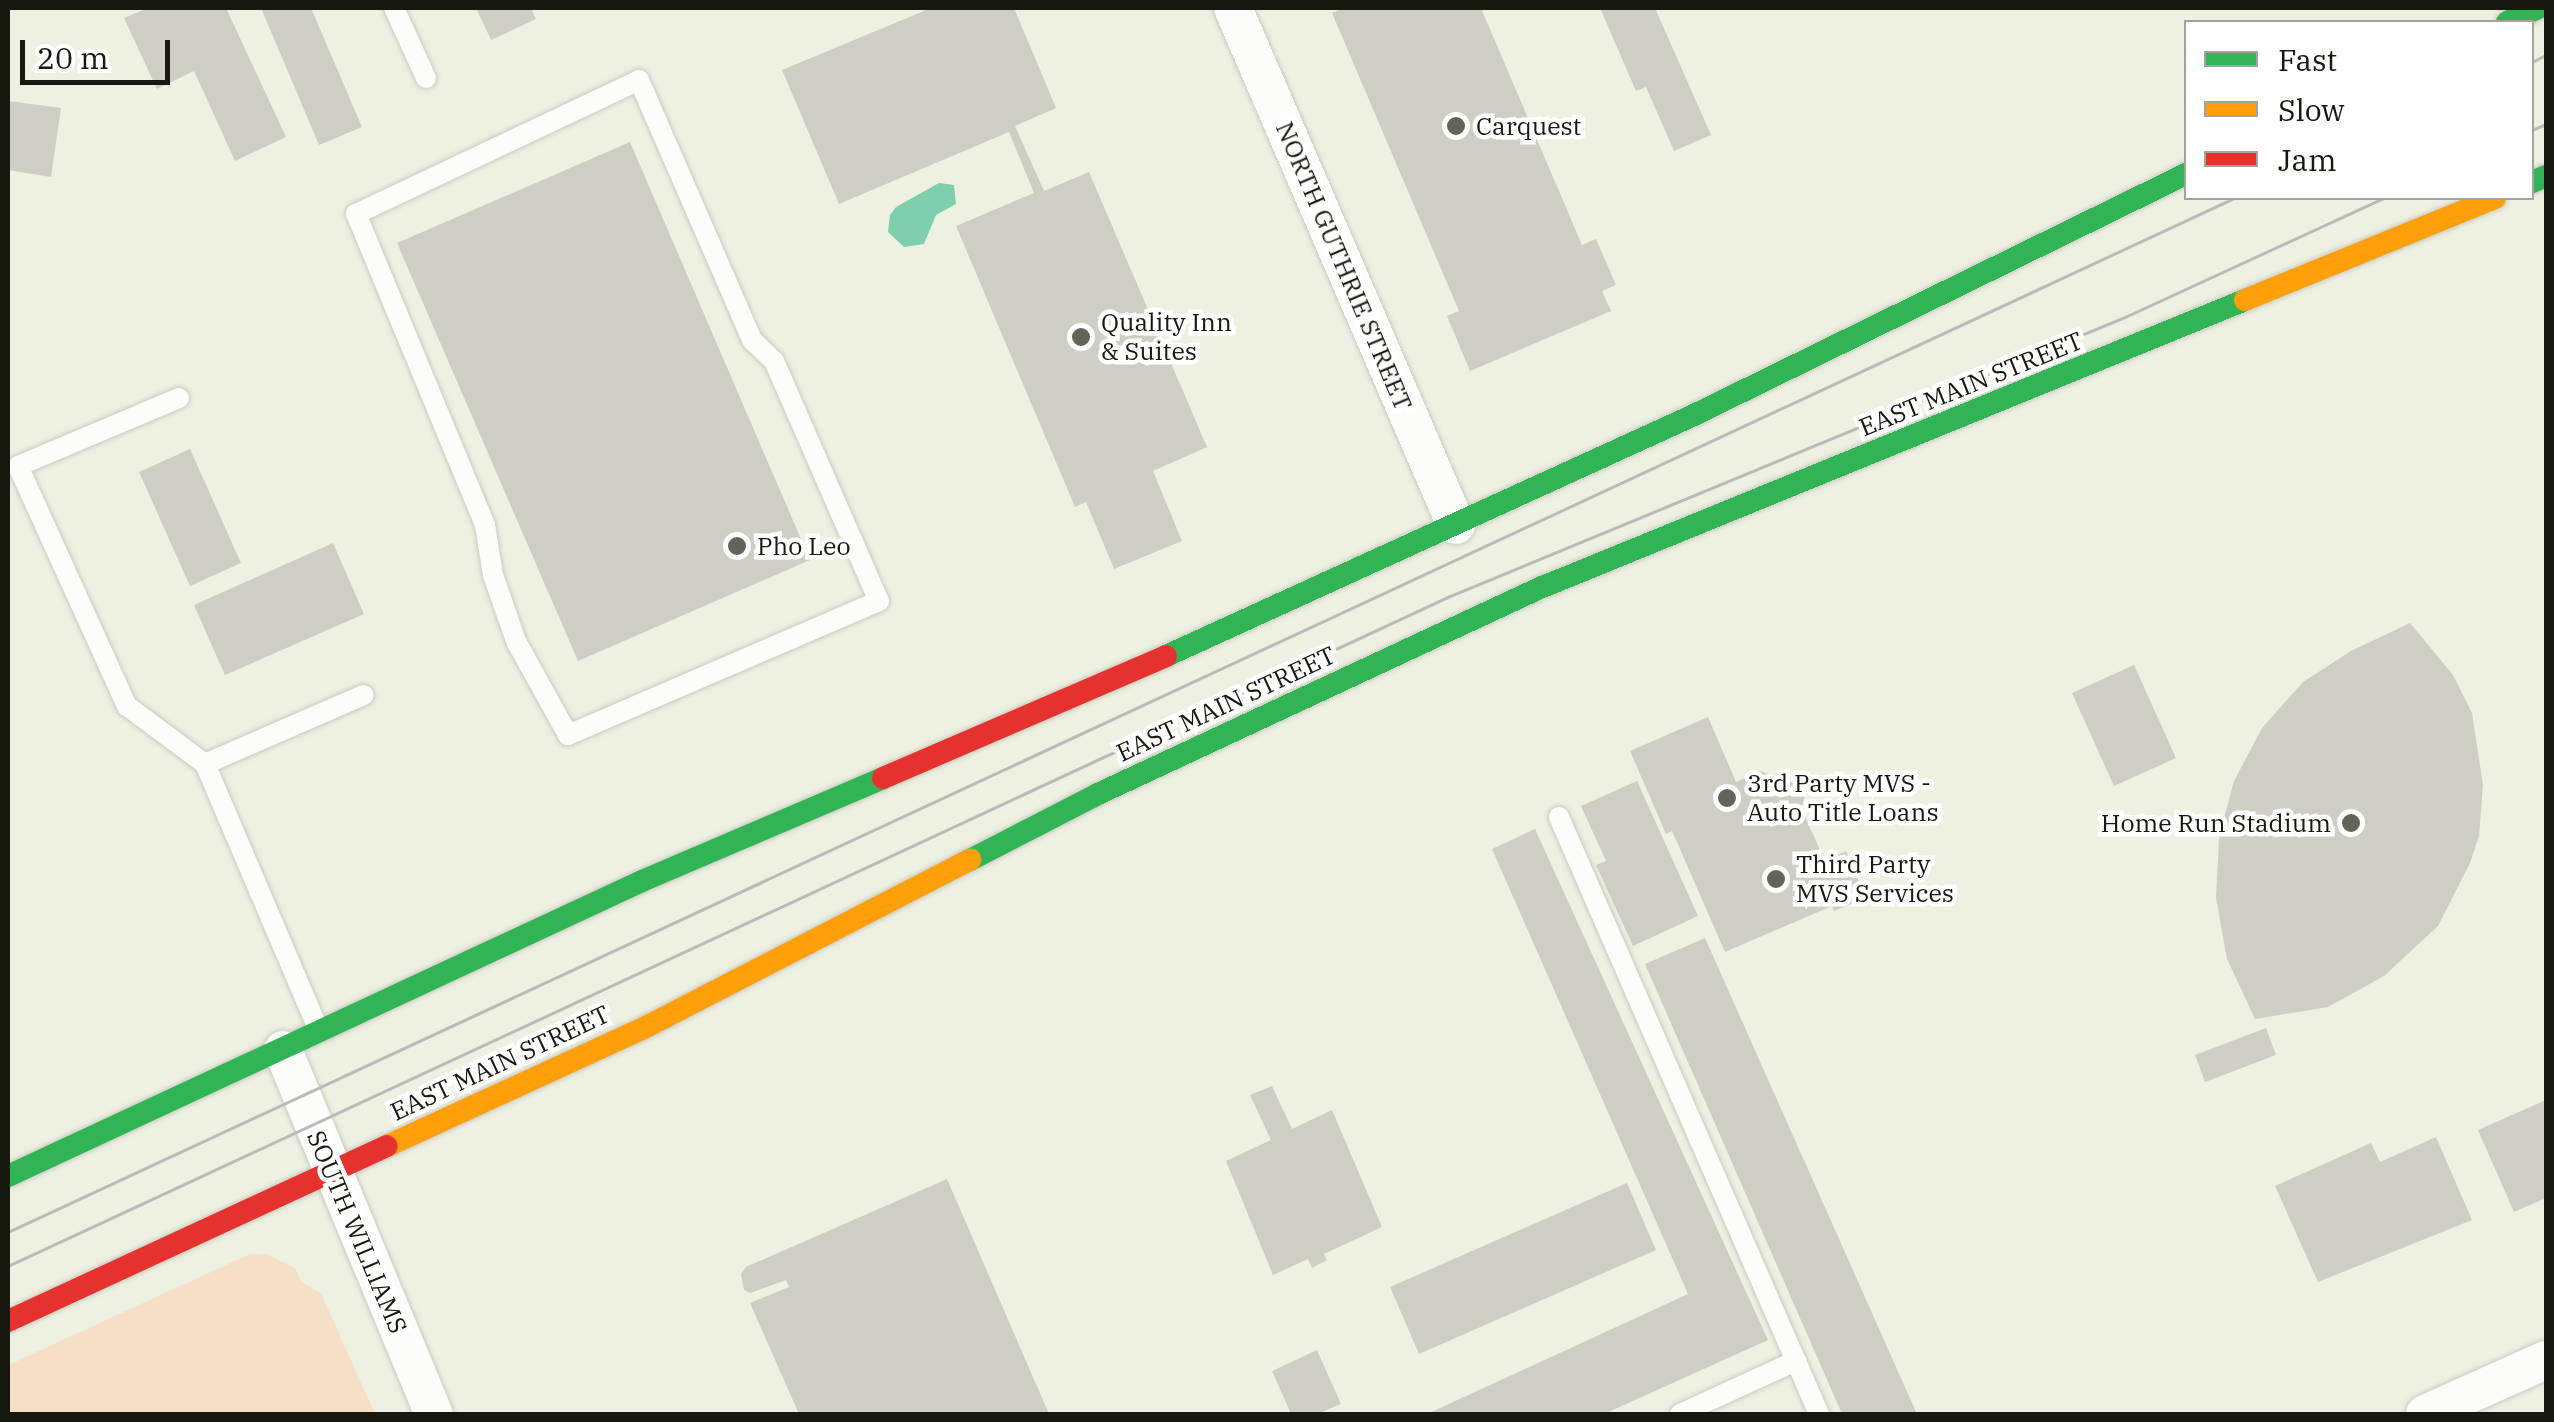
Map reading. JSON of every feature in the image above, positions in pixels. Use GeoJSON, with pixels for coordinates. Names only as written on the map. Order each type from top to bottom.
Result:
{"type":"FeatureCollection","features":[{"type":"Feature","properties":{"kind":"main road"},"geometry":{"type":"LineString","coordinates":[[2511,20],[2538,8]]}},
{"type":"Feature","properties":{"kind":"main road"},"geometry":{"type":"LineString","coordinates":[[8,1176],[689,860],[1212,638],[2184,175]]}},
{"type":"Feature","properties":{"kind":"main road","name":"EAST MAIN STREET"},"geometry":{"type":"LineString","coordinates":[[8,1321],[661,1019],[1098,794],[1545,586],[2490,200]]}},
{"type":"Feature","properties":{"kind":"street","name":"NORTH GUTHRIE STREET"},"geometry":{"type":"LineString","coordinates":[[1232,8],[1456,525]]}},
{"type":"Feature","properties":{"kind":"street","name":"SOUTH WILLIAMS"},"geometry":{"type":"LineString","coordinates":[[283,1050],[434,1414]]}},
{"type":"Feature","properties":{"kind":"street"},"geometry":{"type":"LineString","coordinates":[[2425,1414],[2546,1360]]}},
{"type":"Feature","properties":{"kind":"lane"},"geometry":{"type":"LineString","coordinates":[[394,8],[426,78]]}},
{"type":"Feature","properties":{"kind":"lane"},"geometry":{"type":"LineString","coordinates":[[639,80],[752,340],[774,361],[879,601],[568,735],[516,641],[493,575],[485,525],[356,214],[639,80]]}},
{"type":"Feature","properties":{"kind":"lane"},"geometry":{"type":"LineString","coordinates":[[179,398],[18,466],[127,706],[204,764],[320,1032]]}},
{"type":"Feature","properties":{"kind":"lane"},"geometry":{"type":"LineString","coordinates":[[204,764],[364,695]]}},
{"type":"Feature","properties":{"kind":"lane"},"geometry":{"type":"LineString","coordinates":[[1560,817],[1818,1414]]}},
{"type":"Feature","properties":{"kind":"lane"},"geometry":{"type":"LineString","coordinates":[[1680,1414],[1796,1361]]}},
{"type":"Feature","properties":{"kind":"shaded area"},"geometry":{"type":"Polygon","coordinates":[[[939,183],[954,185],[956,204],[936,215],[924,244],[904,247],[888,232],[890,215],[896,207],[939,183]]]}},
{"type":"Feature","properties":{"kind":"shaded area"},"geometry":{"type":"Polygon","coordinates":[[[250,1254],[267,1254],[295,1268],[301,1282],[321,1293],[375,1414],[8,1414],[8,1365],[250,1254]]]}},
{"type":"Feature","properties":{"kind":"building"},"geometry":{"type":"Polygon","coordinates":[[[148,8],[226,8],[286,137],[235,161],[194,71],[157,89],[124,18],[148,8]]]}},
{"type":"Feature","properties":{"kind":"building"},"geometry":{"type":"Polygon","coordinates":[[[261,8],[311,8],[362,127],[319,145],[261,8]]]}},
{"type":"Feature","properties":{"kind":"building"},"geometry":{"type":"Polygon","coordinates":[[[476,8],[531,8],[536,19],[491,40],[476,8]]]}},
{"type":"Feature","properties":{"kind":"building","name":"Quality Inn & Suites"},"geometry":{"type":"Polygon","coordinates":[[[931,8],[1014,8],[1056,108],[1015,126],[1044,191],[1089,172],[1207,447],[1153,471],[1182,541],[1114,569],[1086,502],[1075,507],[956,226],[1034,193],[1009,132],[839,204],[782,70],[931,8]]]}},
{"type":"Feature","properties":{"kind":"building","name":"Carquest"},"geometry":{"type":"Polygon","coordinates":[[[1344,8],[1481,8],[1582,245],[1596,239],[1616,285],[1602,291],[1611,311],[1470,371],[1447,316],[1459,311],[1332,13],[1344,8]]]}},
{"type":"Feature","properties":{"kind":"building"},"geometry":{"type":"Polygon","coordinates":[[[1600,8],[1655,8],[1711,135],[1674,151],[1646,87],[1636,91],[1600,8]]]}},
{"type":"Feature","properties":{"kind":"building"},"geometry":{"type":"Polygon","coordinates":[[[8,101],[61,108],[51,177],[8,170],[8,101]]]}},
{"type":"Feature","properties":{"kind":"building"},"geometry":{"type":"Polygon","coordinates":[[[630,142],[810,560],[578,661],[397,243],[630,142]]]}},
{"type":"Feature","properties":{"kind":"building"},"geometry":{"type":"Polygon","coordinates":[[[190,449],[241,563],[190,586],[139,472],[190,449]]]}},
{"type":"Feature","properties":{"kind":"building"},"geometry":{"type":"Polygon","coordinates":[[[333,543],[364,614],[225,675],[194,605],[333,543]]]}},
{"type":"Feature","properties":{"kind":"building","name":"Home Run Stadium"},"geometry":{"type":"Polygon","coordinates":[[[2410,623],[2453,675],[2472,713],[2483,785],[2479,836],[2470,863],[2438,926],[2384,976],[2328,1007],[2255,1019],[2227,959],[2216,898],[2219,837],[2234,781],[2262,728],[2303,682],[2351,651],[2410,623]]]}},
{"type":"Feature","properties":{"kind":"building","name":"Home Run Stadium"},"geometry":{"type":"Polygon","coordinates":[[[2134,665],[2176,758],[2114,786],[2072,693],[2134,665]]]}},
{"type":"Feature","properties":{"kind":"building"},"geometry":{"type":"Polygon","coordinates":[[[1708,717],[1736,782],[1760,771],[1808,788],[1801,808],[1825,861],[1846,851],[1866,898],[1834,911],[1832,906],[1725,952],[1672,831],[1666,834],[1630,751],[1708,717]]]}},
{"type":"Feature","properties":{"kind":"building"},"geometry":{"type":"Polygon","coordinates":[[[1637,781],[1698,916],[1633,946],[1596,865],[1606,861],[1581,806],[1637,781]]]}},
{"type":"Feature","properties":{"kind":"building"},"geometry":{"type":"Polygon","coordinates":[[[1535,829],[1768,1340],[1604,1414],[1427,1414],[1688,1294],[1492,849],[1535,829]]]}},
{"type":"Feature","properties":{"kind":"building"},"geometry":{"type":"Polygon","coordinates":[[[1705,938],[1917,1414],[1842,1414],[1645,964],[1705,938]]]}},
{"type":"Feature","properties":{"kind":"building"},"geometry":{"type":"Polygon","coordinates":[[[2266,1028],[2276,1055],[2205,1082],[2195,1055],[2266,1028]]]}},
{"type":"Feature","properties":{"kind":"building"},"geometry":{"type":"Polygon","coordinates":[[[1272,1086],[1292,1129],[1332,1110],[1382,1227],[1324,1254],[1327,1260],[1312,1268],[1308,1259],[1273,1275],[1226,1161],[1271,1140],[1250,1095],[1272,1086]]]}},
{"type":"Feature","properties":{"kind":"building"},"geometry":{"type":"Polygon","coordinates":[[[2546,1100],[2546,1198],[2514,1212],[2478,1130],[2546,1100]]]}},
{"type":"Feature","properties":{"kind":"building"},"geometry":{"type":"Polygon","coordinates":[[[2436,1137],[2472,1220],[2318,1282],[2275,1186],[2371,1143],[2380,1162],[2436,1137]]]}},
{"type":"Feature","properties":{"kind":"building"},"geometry":{"type":"Polygon","coordinates":[[[947,1179],[1049,1414],[799,1414],[750,1303],[789,1287],[786,1280],[750,1293],[744,1290],[741,1274],[746,1267],[947,1179]]]}},
{"type":"Feature","properties":{"kind":"building"},"geometry":{"type":"Polygon","coordinates":[[[1627,1183],[1656,1250],[1419,1354],[1390,1287],[1627,1183]]]}},
{"type":"Feature","properties":{"kind":"building"},"geometry":{"type":"Polygon","coordinates":[[[1317,1350],[1341,1404],[1317,1414],[1291,1414],[1272,1371],[1317,1350]]]}},
{"type":"Feature","properties":{"kind":"tram line"},"geometry":{"type":"LineString","coordinates":[[2534,61],[2546,55]]}},
{"type":"Feature","properties":{"kind":"tram line"},"geometry":{"type":"LineString","coordinates":[[2534,129],[2546,124]]}},
{"type":"Feature","properties":{"kind":"tram line"},"geometry":{"type":"LineString","coordinates":[[8,1232],[2231,200]]}},
{"type":"Feature","properties":{"kind":"tram line"},"geometry":{"type":"LineString","coordinates":[[8,1266],[1448,597],[2125,317],[2380,200]]}},
{"type":"Feature","properties":{"kind":"traffic: fast"},"geometry":{"type":"LineString","coordinates":[[2511,20],[2538,8]]}},
{"type":"Feature","properties":{"kind":"traffic: fast"},"geometry":{"type":"LineString","coordinates":[[1166,656],[1694,415],[2184,175]]}},
{"type":"Feature","properties":{"kind":"traffic: fast"},"geometry":{"type":"LineString","coordinates":[[2534,181],[2546,176]]}},
{"type":"Feature","properties":{"kind":"traffic: fast"},"geometry":{"type":"LineString","coordinates":[[970,860],[1098,794],[1545,586],[2245,300]]}},
{"type":"Feature","properties":{"kind":"traffic: fast"},"geometry":{"type":"LineString","coordinates":[[8,1176],[642,881],[883,778]]}},
{"type":"Feature","properties":{"kind":"traffic: slow"},"geometry":{"type":"LineString","coordinates":[[2245,300],[2490,200]]}},
{"type":"Feature","properties":{"kind":"traffic: slow"},"geometry":{"type":"LineString","coordinates":[[387,1146],[646,1027],[970,860]]}},
{"type":"Feature","properties":{"kind":"traffic: jam"},"geometry":{"type":"LineString","coordinates":[[883,778],[1166,656]]}},
{"type":"Feature","properties":{"kind":"traffic: jam"},"geometry":{"type":"LineString","coordinates":[[8,1321],[387,1146]]}},
{"type":"Feature","properties":{"kind":"place","name":"Carquest"},"geometry":{"type":"Point","coordinates":[1456,126]}},
{"type":"Feature","properties":{"kind":"place","name":"Quality Inn & Suites"},"geometry":{"type":"Point","coordinates":[1081,337]}},
{"type":"Feature","properties":{"kind":"place","name":"Pho Leo"},"geometry":{"type":"Point","coordinates":[737,546]}},
{"type":"Feature","properties":{"kind":"place","name":"3rd Party MVS - Auto Title Loans"},"geometry":{"type":"Point","coordinates":[1727,798]}},
{"type":"Feature","properties":{"kind":"place","name":"Home Run Stadium"},"geometry":{"type":"Point","coordinates":[2351,823]}},
{"type":"Feature","properties":{"kind":"place","name":"Third Party MVS Services"},"geometry":{"type":"Point","coordinates":[1776,879]}}]}
